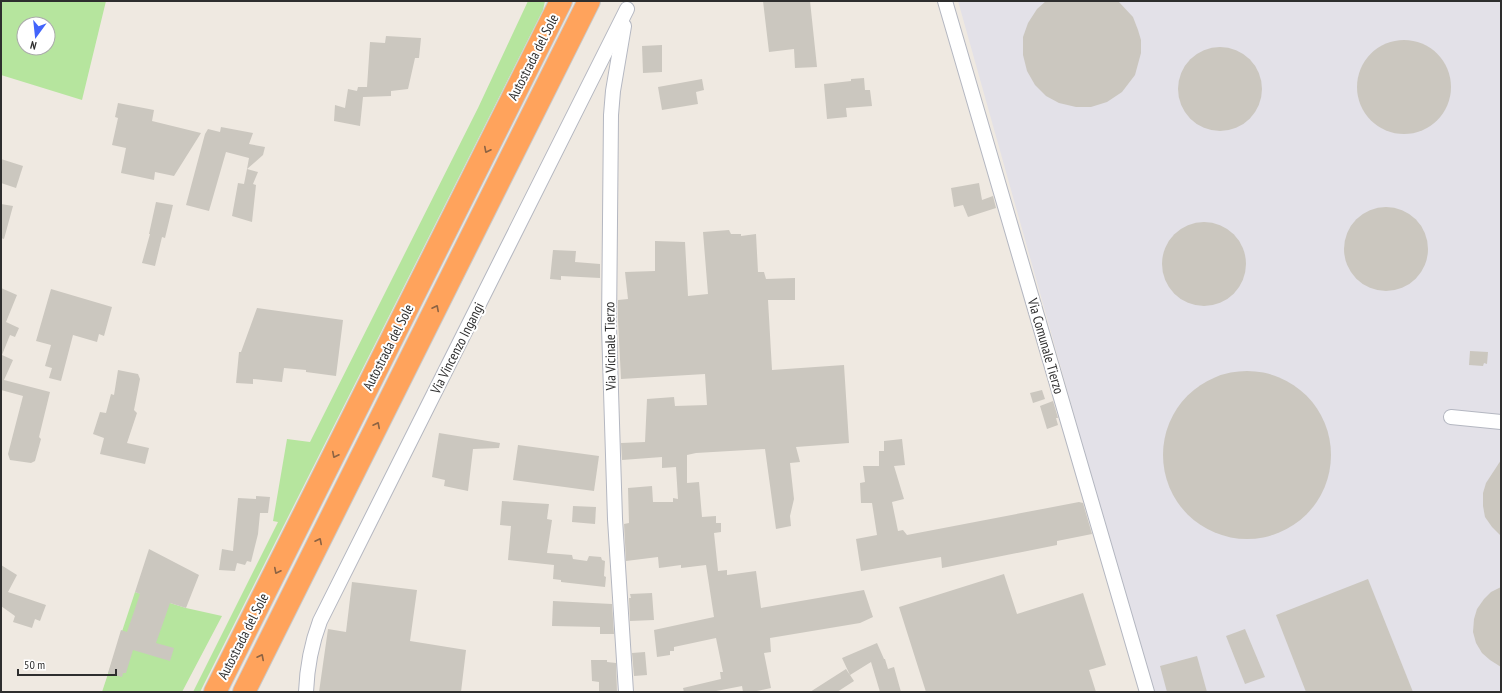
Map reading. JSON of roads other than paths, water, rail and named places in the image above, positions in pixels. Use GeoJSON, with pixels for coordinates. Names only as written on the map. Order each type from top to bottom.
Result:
{"type":"FeatureCollection","features":[{"type":"Feature","properties":{"kind":"highway","name":"Autostrada del Sole"},"geometry":{"type":"LineString","coordinates":[[215,692],[561,1]]}},
{"type":"Feature","properties":{"kind":"highway","name":"Autostrada del Sole"},"geometry":{"type":"LineString","coordinates":[[244,692],[589,1]]}},
{"type":"Feature","properties":{"kind":"street","name":"Via Comunale Tierzo"},"geometry":{"type":"LineString","coordinates":[[945,1],[1147,692]]}},
{"type":"Feature","properties":{"kind":"street","name":"Via Vincenzo Ingangi"},"geometry":{"type":"LineString","coordinates":[[306,692],[309,655],[320,621],[629,5]]}},
{"type":"Feature","properties":{"kind":"street","name":"Via Vicinale Tierzo"},"geometry":{"type":"LineString","coordinates":[[626,692],[615,519],[609,327],[611,115],[616,68],[629,5]]}},
{"type":"Feature","properties":{"kind":"street"},"geometry":{"type":"LineString","coordinates":[[1451,417],[1501,422]]}}]}
